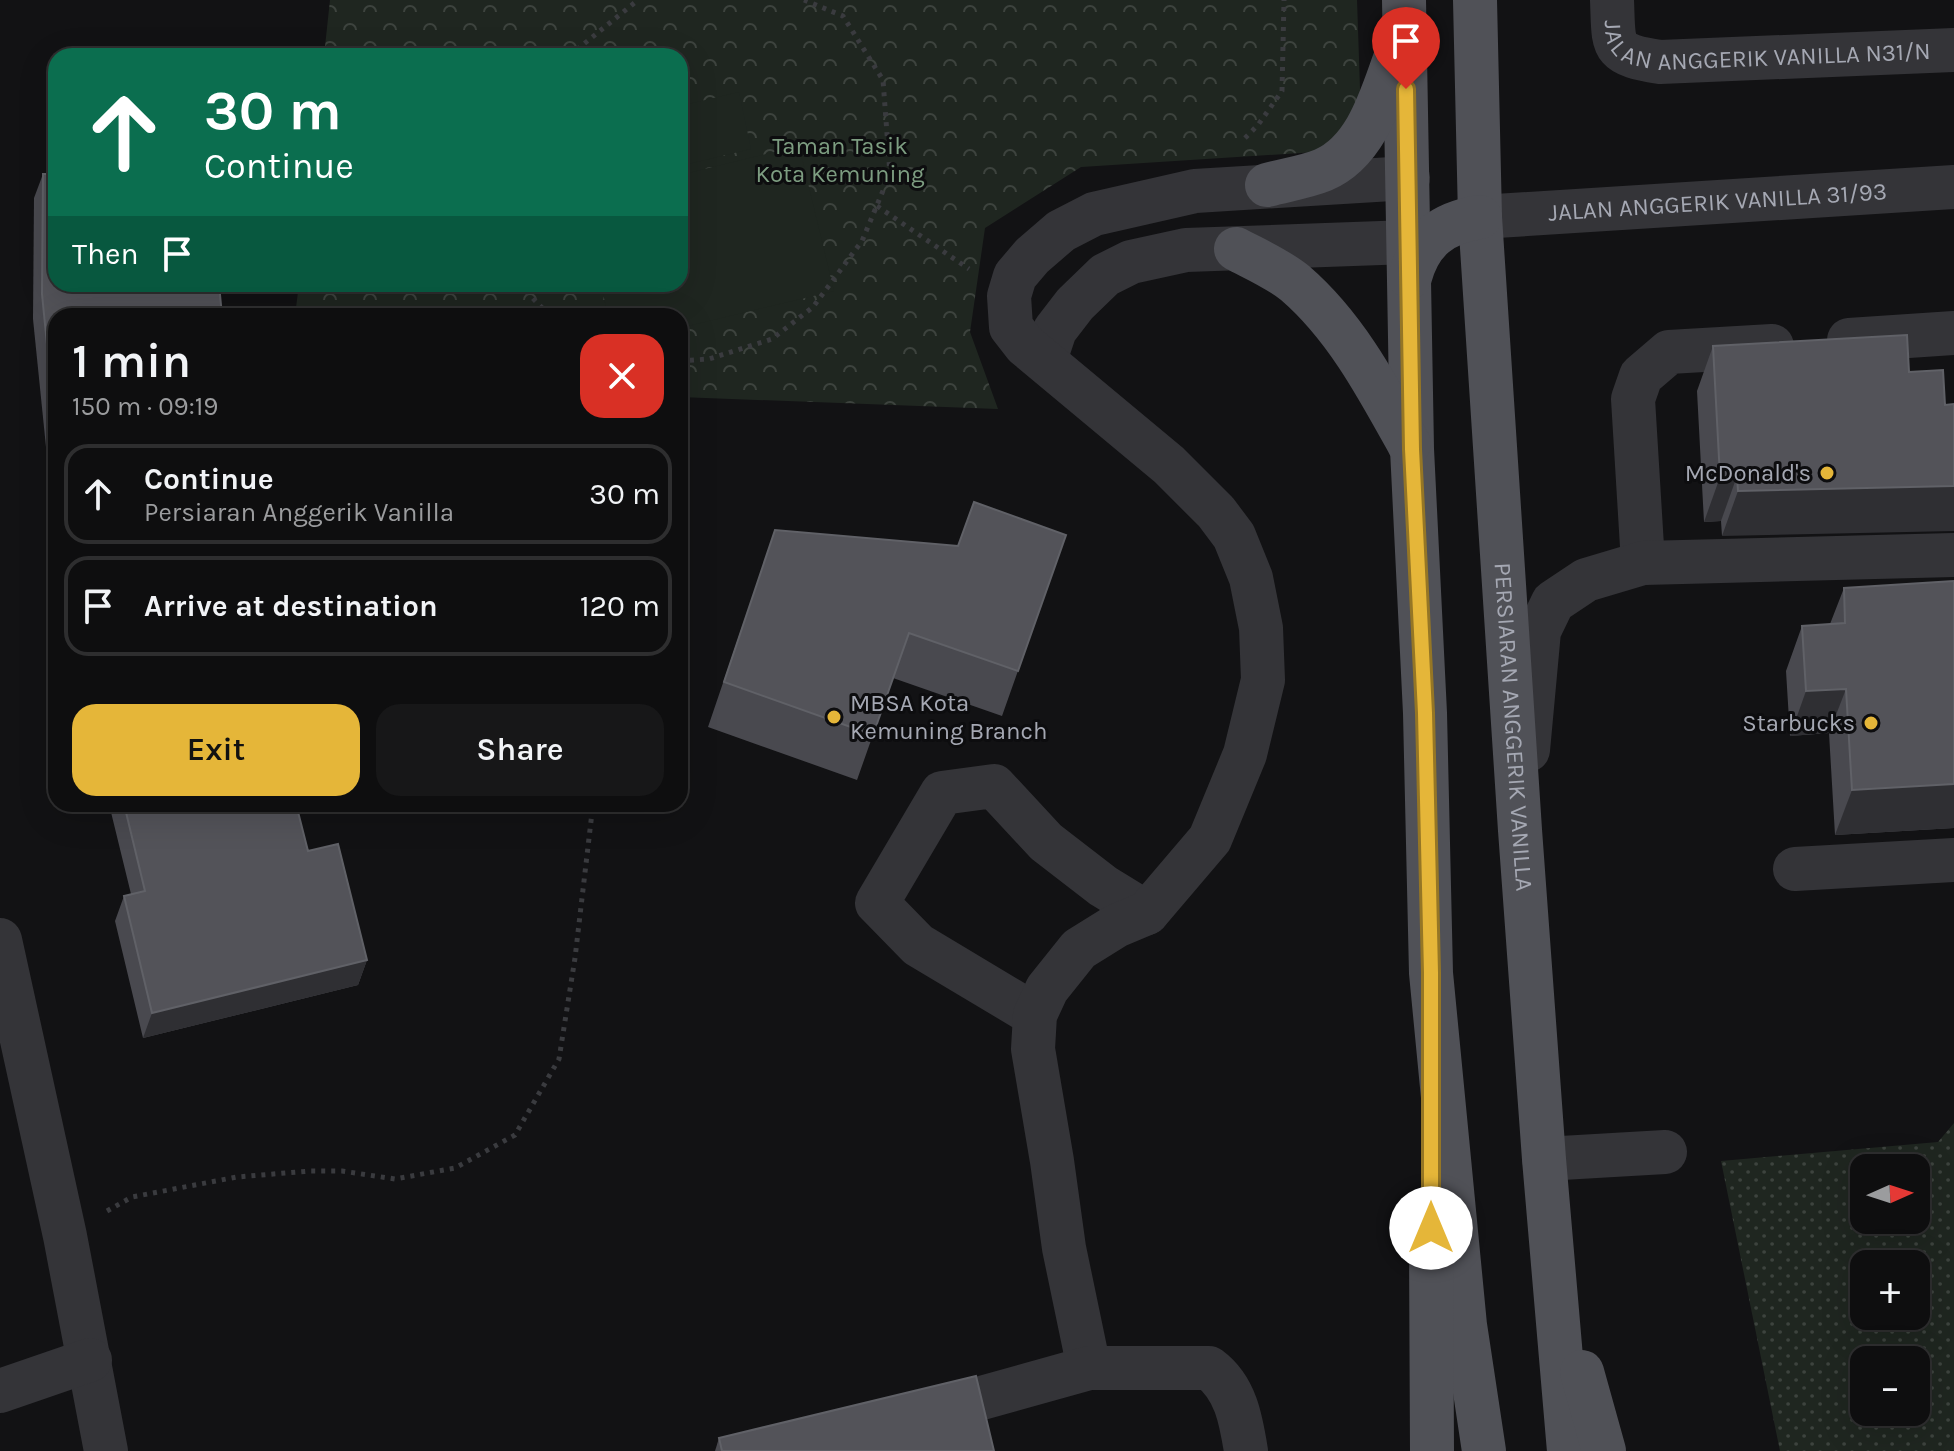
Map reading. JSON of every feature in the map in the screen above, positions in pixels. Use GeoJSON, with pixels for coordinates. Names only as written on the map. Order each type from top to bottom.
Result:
{"type":"FeatureCollection","features":[{"type":"Feature","properties":{"kind":"main road","name":"PERSIARAN ANGGERIK VANILLA"},"geometry":{"type":"LineString","coordinates":[[1475,0],[1480,217],[1520,830],[1569,1451]]}},
{"type":"Feature","properties":{"kind":"main road"},"geometry":{"type":"LineString","coordinates":[[1404,15],[1412,449],[1425,713],[1431,973],[1432,1451]]}},
{"type":"Feature","properties":{"kind":"main road"},"geometry":{"type":"LineString","coordinates":[[1267,185],[1324,170],[1352,151],[1378,105],[1404,15]]}},
{"type":"Feature","properties":{"kind":"main road"},"geometry":{"type":"LineString","coordinates":[[1409,260],[1415,260],[1436,232],[1449,224],[1480,217]]}},
{"type":"Feature","properties":{"kind":"main road"},"geometry":{"type":"LineString","coordinates":[[1236,249],[1292,281],[1331,317],[1412,449]]}},
{"type":"Feature","properties":{"kind":"main road"},"geometry":{"type":"LineString","coordinates":[[1431,973],[1465,1325],[1484,1451]]}},
{"type":"Feature","properties":{"kind":"main road"},"geometry":{"type":"LineString","coordinates":[[1555,1273],[1604,1451]]}},
{"type":"Feature","properties":{"kind":"street","name":"JALAN ANGGERIK VANILLA N31/N"},"geometry":{"type":"LineString","coordinates":[[1612,0],[1614,39],[1620,52],[1629,57],[1660,62],[1954,50]]}},
{"type":"Feature","properties":{"kind":"street"},"geometry":{"type":"LineString","coordinates":[[1086,1355],[1064,1248],[1033,1049],[1035,1015],[1047,989],[1079,949],[1116,926],[1147,913],[1210,839],[1245,754],[1263,680],[1261,628],[1251,578],[1234,536],[1216,512],[1169,465],[1025,345],[1011,327],[1009,296],[1015,276],[1032,256],[1061,231],[1094,214],[1195,191],[1408,178]]}},
{"type":"Feature","properties":{"kind":"street","name":"JALAN ANGGERIK VANILLA 31/93"},"geometry":{"type":"LineString","coordinates":[[1480,217],[1954,187]]}},
{"type":"Feature","properties":{"kind":"street"},"geometry":{"type":"LineString","coordinates":[[1045,360],[1055,330],[1075,304],[1105,275],[1131,262],[1186,250],[1236,249],[1409,260]]}},
{"type":"Feature","properties":{"kind":"street"},"geometry":{"type":"LineString","coordinates":[[1643,563],[1633,399],[1641,376],[1669,352],[1952,343]]}},
{"type":"Feature","properties":{"kind":"street"},"geometry":{"type":"LineString","coordinates":[[1520,830],[1539,631],[1553,602],[1586,580],[1643,563],[1954,555]]}},
{"type":"Feature","properties":{"kind":"street"},"geometry":{"type":"LineString","coordinates":[[1035,1015],[918,945],[877,903],[942,793],[994,786],[1046,842],[1103,886],[1147,913]]}},
{"type":"Feature","properties":{"kind":"street"},"geometry":{"type":"LineString","coordinates":[[1795,869],[1954,860]]}},
{"type":"Feature","properties":{"kind":"street"},"geometry":{"type":"LineString","coordinates":[[0,940],[65,1236],[106,1451]]}},
{"type":"Feature","properties":{"kind":"street"},"geometry":{"type":"LineString","coordinates":[[1544,1159],[1665,1152]]}},
{"type":"Feature","properties":{"kind":"street"},"geometry":{"type":"LineString","coordinates":[[879,1426],[1086,1355],[1209,1368],[1220,1376],[1234,1401],[1246,1451]]}},
{"type":"Feature","properties":{"kind":"street"},"geometry":{"type":"LineString","coordinates":[[0,1391],[90,1360]]}},
{"type":"Feature","properties":{"kind":"path"},"geometry":{"type":"LineString","coordinates":[[579,48],[638,0]]}},
{"type":"Feature","properties":{"kind":"path"},"geometry":{"type":"LineString","coordinates":[[688,360],[709,359],[772,339],[813,307],[862,241],[890,174],[883,80],[843,16],[804,0]]}},
{"type":"Feature","properties":{"kind":"path"},"geometry":{"type":"LineString","coordinates":[[1195,191],[1258,125],[1282,91],[1284,0]]}},
{"type":"Feature","properties":{"kind":"path"},"geometry":{"type":"LineString","coordinates":[[877,206],[1009,296]]}},
{"type":"Feature","properties":{"kind":"path"},"geometry":{"type":"LineString","coordinates":[[527,292],[542,308]]}},
{"type":"Feature","properties":{"kind":"path"},"geometry":{"type":"LineString","coordinates":[[65,1236],[132,1197],[237,1177],[310,1171],[342,1171],[395,1179],[455,1168],[515,1135],[559,1059],[575,958],[592,812]]}},
{"type":"Feature","properties":{"kind":"green space","name":"Taman Tasik Kota Kemuning"},"geometry":{"type":"Polygon","coordinates":[[[330,0],[1357,0],[1362,149],[1081,167],[985,228],[970,332],[998,409],[688,397],[688,308],[296,308],[298,292],[688,292],[688,48],[325,48],[330,0]]]}},
{"type":"Feature","properties":{"kind":"green space"},"geometry":{"type":"Polygon","coordinates":[[[739,92],[751,149],[688,164],[688,104],[739,92]]]}},
{"type":"Feature","properties":{"kind":"green space"},"geometry":{"type":"Polygon","coordinates":[[[799,146],[834,291],[688,326],[688,308],[606,308],[603,292],[688,292],[688,173],[799,146]]]}},
{"type":"Feature","properties":{"kind":"green space"},"geometry":{"type":"Polygon","coordinates":[[[1954,1123],[1954,1451],[1780,1451],[1721,1161],[1938,1142],[1954,1123]]]}},
{"type":"Feature","properties":{"kind":"building"},"geometry":{"type":"Polygon","coordinates":[[[43,174],[48,174],[48,292],[220,292],[221,308],[48,308],[48,354],[42,294],[43,174]]]}},
{"type":"Feature","properties":{"kind":"building"},"geometry":{"type":"Polygon","coordinates":[[[1907,335],[1909,372],[1943,370],[1945,405],[1954,404],[1954,486],[1738,491],[1737,476],[1720,477],[1713,346],[1907,335]]]}},
{"type":"Feature","properties":{"kind":"building"},"geometry":{"type":"Polygon","coordinates":[[[974,502],[1066,535],[1018,671],[909,633],[873,735],[724,682],[775,530],[958,546],[974,502]]]}},
{"type":"Feature","properties":{"kind":"building","name":"Starbucks"},"geometry":{"type":"Polygon","coordinates":[[[1954,581],[1954,784],[1852,790],[1846,689],[1806,691],[1802,626],[1845,623],[1844,588],[1954,581]]]}},
{"type":"Feature","properties":{"kind":"building"},"geometry":{"type":"Polygon","coordinates":[[[126,812],[298,812],[308,851],[338,844],[367,960],[152,1013],[124,896],[145,891],[126,812]]]}},
{"type":"Feature","properties":{"kind":"building"},"geometry":{"type":"Polygon","coordinates":[[[976,1376],[994,1451],[722,1451],[719,1438],[976,1376]]]}},
{"type":"Feature","properties":{"kind":"place","name":"McDonald's"},"geometry":{"type":"Point","coordinates":[1827,473]}},
{"type":"Feature","properties":{"kind":"place","name":"MBSA Kota Kemuning Branch"},"geometry":{"type":"Point","coordinates":[834,717]}},
{"type":"Feature","properties":{"kind":"place","name":"Starbucks"},"geometry":{"type":"Point","coordinates":[1871,723]}},
{"type":"Feature","properties":{"kind":"route"},"geometry":{"type":"LineString","coordinates":[[1406,89],[1412,449],[1425,713],[1431,973],[1431,1228]]}}]}
